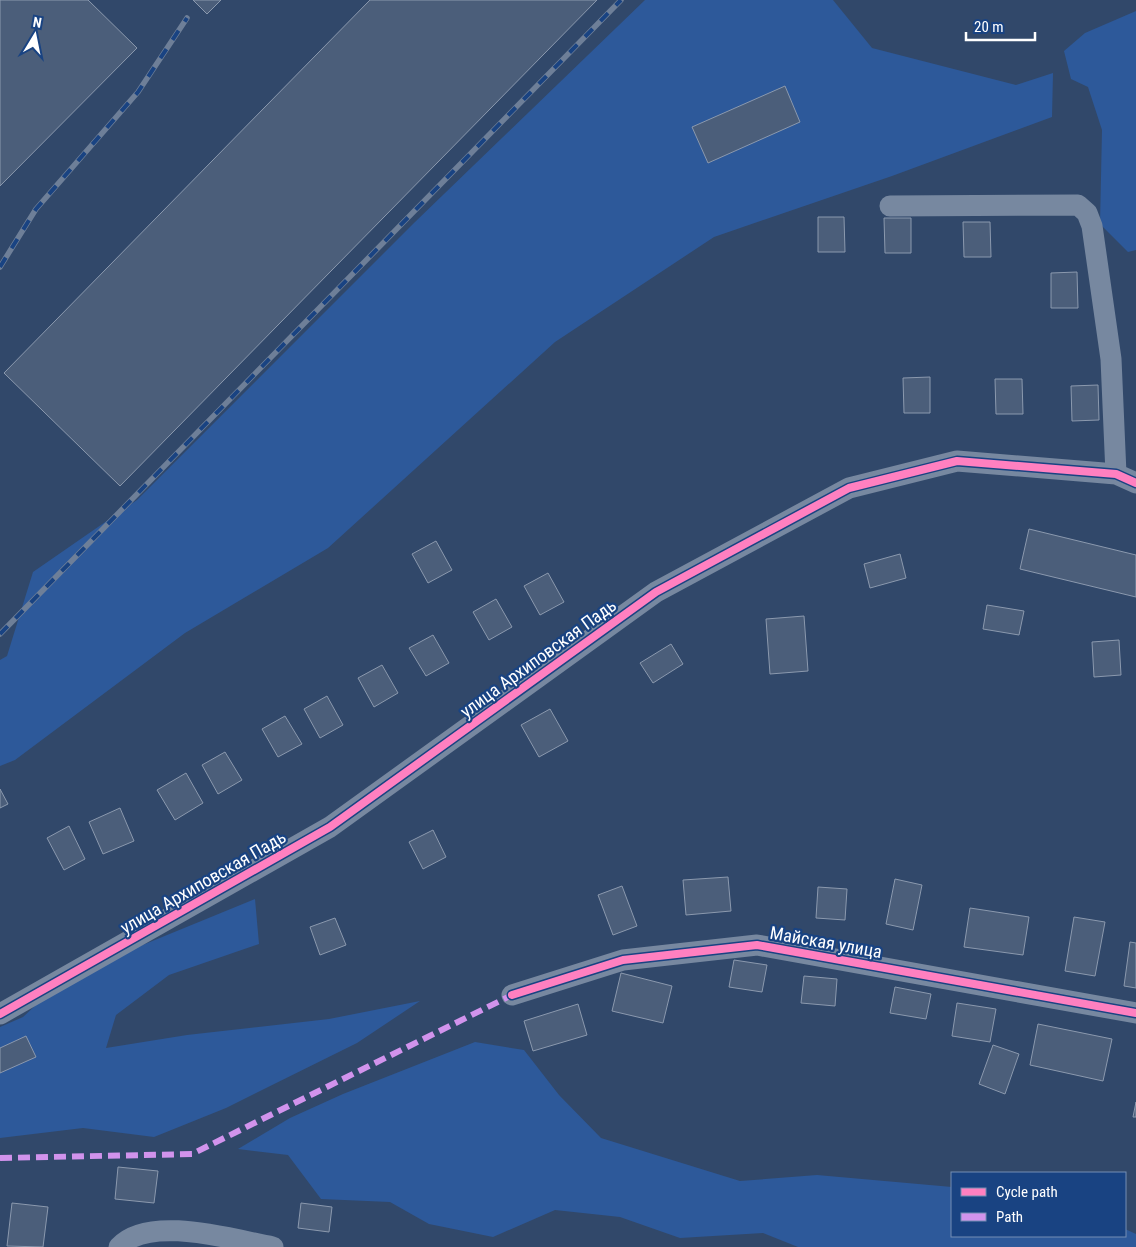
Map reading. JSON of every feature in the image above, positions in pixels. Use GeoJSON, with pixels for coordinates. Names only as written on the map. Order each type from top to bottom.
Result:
{"type":"FeatureCollection","features":[{"type":"Feature","properties":{"kind":"street"},"geometry":{"type":"LineString","coordinates":[[890,206],[1078,205],[1087,213],[1092,226],[1111,359],[1116,474]]}},
{"type":"Feature","properties":{"kind":"street","name":"улица Архиповская Падь"},"geometry":{"type":"LineString","coordinates":[[0,1014],[330,827],[656,592],[849,488],[957,461],[1116,474],[1136,483]]}},
{"type":"Feature","properties":{"kind":"street","name":"Майская улица"},"geometry":{"type":"LineString","coordinates":[[512,995],[623,960],[758,944],[1136,1013]]}},
{"type":"Feature","properties":{"kind":"street"},"geometry":{"type":"LineString","coordinates":[[119,1247],[124,1241],[155,1231],[185,1231],[273,1247]]}},
{"type":"Feature","properties":{"kind":"shaded area"},"geometry":{"type":"Polygon","coordinates":[[[645,0],[833,0],[872,48],[1016,85],[1053,73],[1052,117],[892,176],[714,237],[555,342],[328,548],[185,633],[15,760],[0,766],[0,660],[7,656],[33,572],[137,500],[415,222],[645,0]]]}},
{"type":"Feature","properties":{"kind":"shaded area"},"geometry":{"type":"Polygon","coordinates":[[[1136,11],[1136,250],[1128,252],[1100,224],[1102,130],[1088,87],[1071,79],[1064,51],[1085,33],[1136,11]]]}},
{"type":"Feature","properties":{"kind":"shaded area"},"geometry":{"type":"Polygon","coordinates":[[[255,899],[259,944],[169,975],[116,1015],[106,1048],[187,1035],[329,1019],[420,1001],[357,1043],[226,1108],[154,1137],[83,1128],[0,1138],[0,1027],[23,1017],[67,976],[255,899]]]}},
{"type":"Feature","properties":{"kind":"shaded area"},"geometry":{"type":"Polygon","coordinates":[[[475,1042],[524,1050],[559,1095],[601,1138],[740,1181],[817,1175],[951,1187],[951,1237],[1126,1237],[1126,1229],[1136,1234],[1136,1247],[798,1247],[763,1233],[680,1238],[620,1217],[555,1210],[493,1237],[429,1224],[390,1202],[321,1199],[288,1155],[238,1149],[290,1118],[343,1094],[475,1042]]]}},
{"type":"Feature","properties":{"kind":"building"},"geometry":{"type":"Polygon","coordinates":[[[0,0],[88,0],[137,48],[0,186],[0,0]]]}},
{"type":"Feature","properties":{"kind":"building"},"geometry":{"type":"Polygon","coordinates":[[[193,0],[221,0],[207,14],[193,0]]]}},
{"type":"Feature","properties":{"kind":"building"},"geometry":{"type":"Polygon","coordinates":[[[370,0],[597,0],[120,486],[4,373],[370,0]]]}},
{"type":"Feature","properties":{"kind":"building"},"geometry":{"type":"Polygon","coordinates":[[[785,86],[800,122],[708,163],[692,127],[785,86]]]}},
{"type":"Feature","properties":{"kind":"building"},"geometry":{"type":"Polygon","coordinates":[[[818,217],[844,217],[845,252],[818,252],[818,217]]]}},
{"type":"Feature","properties":{"kind":"building"},"geometry":{"type":"Polygon","coordinates":[[[884,218],[911,218],[911,253],[885,253],[884,218]]]}},
{"type":"Feature","properties":{"kind":"building"},"geometry":{"type":"Polygon","coordinates":[[[963,222],[990,222],[991,257],[964,257],[963,222]]]}},
{"type":"Feature","properties":{"kind":"building"},"geometry":{"type":"Polygon","coordinates":[[[1077,272],[1078,308],[1051,308],[1051,273],[1077,272]]]}},
{"type":"Feature","properties":{"kind":"building"},"geometry":{"type":"Polygon","coordinates":[[[930,377],[930,413],[904,413],[903,378],[930,377]]]}},
{"type":"Feature","properties":{"kind":"building"},"geometry":{"type":"Polygon","coordinates":[[[995,379],[1022,379],[1023,414],[996,414],[995,379]]]}},
{"type":"Feature","properties":{"kind":"building"},"geometry":{"type":"Polygon","coordinates":[[[1098,385],[1099,420],[1072,421],[1071,386],[1098,385]]]}},
{"type":"Feature","properties":{"kind":"building"},"geometry":{"type":"Polygon","coordinates":[[[1029,529],[1136,555],[1136,597],[1020,569],[1029,529]]]}},
{"type":"Feature","properties":{"kind":"building"},"geometry":{"type":"Polygon","coordinates":[[[436,541],[452,570],[428,583],[412,554],[436,541]]]}},
{"type":"Feature","properties":{"kind":"building"},"geometry":{"type":"Polygon","coordinates":[[[900,554],[906,578],[870,588],[864,564],[900,554]]]}},
{"type":"Feature","properties":{"kind":"building"},"geometry":{"type":"Polygon","coordinates":[[[548,573],[564,602],[540,615],[524,586],[548,573]]]}},
{"type":"Feature","properties":{"kind":"building"},"geometry":{"type":"Polygon","coordinates":[[[496,599],[512,627],[489,640],[473,612],[496,599]]]}},
{"type":"Feature","properties":{"kind":"building"},"geometry":{"type":"Polygon","coordinates":[[[987,605],[1024,611],[1019,635],[983,629],[987,605]]]}},
{"type":"Feature","properties":{"kind":"building"},"geometry":{"type":"Polygon","coordinates":[[[804,616],[808,671],[770,674],[766,619],[804,616]]]}},
{"type":"Feature","properties":{"kind":"building"},"geometry":{"type":"Polygon","coordinates":[[[433,635],[449,663],[426,676],[409,648],[433,635]]]}},
{"type":"Feature","properties":{"kind":"building"},"geometry":{"type":"Polygon","coordinates":[[[1119,640],[1121,675],[1094,677],[1092,642],[1119,640]]]}},
{"type":"Feature","properties":{"kind":"building"},"geometry":{"type":"Polygon","coordinates":[[[671,644],[683,664],[653,683],[640,663],[671,644]]]}},
{"type":"Feature","properties":{"kind":"building"},"geometry":{"type":"Polygon","coordinates":[[[382,665],[398,693],[374,707],[358,678],[382,665]]]}},
{"type":"Feature","properties":{"kind":"building"},"geometry":{"type":"Polygon","coordinates":[[[327,696],[343,725],[320,738],[304,709],[327,696]]]}},
{"type":"Feature","properties":{"kind":"building"},"geometry":{"type":"Polygon","coordinates":[[[550,709],[568,741],[539,757],[521,725],[550,709]]]}},
{"type":"Feature","properties":{"kind":"building"},"geometry":{"type":"Polygon","coordinates":[[[285,716],[302,744],[278,757],[262,729],[285,716]]]}},
{"type":"Feature","properties":{"kind":"building"},"geometry":{"type":"Polygon","coordinates":[[[225,752],[242,780],[218,794],[202,765],[225,752]]]}},
{"type":"Feature","properties":{"kind":"building"},"geometry":{"type":"Polygon","coordinates":[[[186,773],[203,803],[175,820],[157,790],[186,773]]]}},
{"type":"Feature","properties":{"kind":"building"},"geometry":{"type":"Polygon","coordinates":[[[0,789],[8,804],[0,808],[0,789]]]}},
{"type":"Feature","properties":{"kind":"building"},"geometry":{"type":"Polygon","coordinates":[[[120,808],[134,841],[103,854],[89,822],[120,808]]]}},
{"type":"Feature","properties":{"kind":"building"},"geometry":{"type":"Polygon","coordinates":[[[69,826],[85,859],[64,870],[47,838],[69,826]]]}},
{"type":"Feature","properties":{"kind":"building"},"geometry":{"type":"Polygon","coordinates":[[[433,830],[446,857],[423,869],[409,842],[433,830]]]}},
{"type":"Feature","properties":{"kind":"building"},"geometry":{"type":"Polygon","coordinates":[[[728,877],[731,911],[686,915],[683,880],[728,877]]]}},
{"type":"Feature","properties":{"kind":"building"},"geometry":{"type":"Polygon","coordinates":[[[895,879],[922,885],[913,930],[886,924],[895,879]]]}},
{"type":"Feature","properties":{"kind":"building"},"geometry":{"type":"Polygon","coordinates":[[[622,886],[637,926],[613,935],[598,895],[622,886]]]}},
{"type":"Feature","properties":{"kind":"building"},"geometry":{"type":"Polygon","coordinates":[[[818,887],[847,889],[845,920],[816,918],[818,887]]]}},
{"type":"Feature","properties":{"kind":"building"},"geometry":{"type":"Polygon","coordinates":[[[970,908],[1029,917],[1023,955],[964,947],[970,908]]]}},
{"type":"Feature","properties":{"kind":"building"},"geometry":{"type":"Polygon","coordinates":[[[1074,917],[1105,922],[1095,976],[1065,971],[1074,917]]]}},
{"type":"Feature","properties":{"kind":"building"},"geometry":{"type":"Polygon","coordinates":[[[335,918],[346,945],[320,955],[310,927],[335,918]]]}},
{"type":"Feature","properties":{"kind":"building"},"geometry":{"type":"Polygon","coordinates":[[[1130,942],[1136,943],[1136,988],[1124,986],[1130,942]]]}},
{"type":"Feature","properties":{"kind":"building"},"geometry":{"type":"Polygon","coordinates":[[[734,960],[767,965],[762,992],[729,987],[734,960]]]}},
{"type":"Feature","properties":{"kind":"building"},"geometry":{"type":"Polygon","coordinates":[[[621,973],[672,986],[663,1023],[612,1011],[621,973]]]}},
{"type":"Feature","properties":{"kind":"building"},"geometry":{"type":"Polygon","coordinates":[[[804,976],[837,979],[835,1006],[801,1003],[804,976]]]}},
{"type":"Feature","properties":{"kind":"building"},"geometry":{"type":"Polygon","coordinates":[[[895,987],[931,994],[926,1019],[890,1013],[895,987]]]}},
{"type":"Feature","properties":{"kind":"building"},"geometry":{"type":"Polygon","coordinates":[[[957,1003],[996,1009],[990,1042],[952,1036],[957,1003]]]}},
{"type":"Feature","properties":{"kind":"building"},"geometry":{"type":"Polygon","coordinates":[[[578,1004],[587,1035],[533,1051],[524,1021],[578,1004]]]}},
{"type":"Feature","properties":{"kind":"building"},"geometry":{"type":"Polygon","coordinates":[[[1038,1024],[1112,1039],[1103,1081],[1030,1065],[1038,1024]]]}},
{"type":"Feature","properties":{"kind":"building"},"geometry":{"type":"Polygon","coordinates":[[[26,1036],[36,1057],[0,1073],[0,1048],[26,1036]]]}},
{"type":"Feature","properties":{"kind":"building"},"geometry":{"type":"Polygon","coordinates":[[[993,1045],[1019,1054],[1005,1094],[979,1084],[993,1045]]]}},
{"type":"Feature","properties":{"kind":"building"},"geometry":{"type":"Polygon","coordinates":[[[1136,1102],[1136,1117],[1133,1117],[1136,1102]]]}},
{"type":"Feature","properties":{"kind":"building"},"geometry":{"type":"Polygon","coordinates":[[[118,1167],[158,1171],[154,1203],[115,1199],[118,1167]]]}},
{"type":"Feature","properties":{"kind":"building"},"geometry":{"type":"Polygon","coordinates":[[[12,1203],[48,1207],[43,1247],[7,1246],[12,1203]]]}},
{"type":"Feature","properties":{"kind":"building"},"geometry":{"type":"Polygon","coordinates":[[[301,1203],[332,1207],[329,1232],[298,1228],[301,1203]]]}},
{"type":"Feature","properties":{"kind":"railway"},"geometry":{"type":"LineString","coordinates":[[0,634],[621,0]]}},
{"type":"Feature","properties":{"kind":"railway"},"geometry":{"type":"LineString","coordinates":[[0,267],[36,209],[138,92],[187,18]]}},
{"type":"Feature","properties":{"kind":"marked path"},"geometry":{"type":"LineString","coordinates":[[0,1158],[192,1154],[512,995]]}},
{"type":"Feature","properties":{"kind":"cycle path"},"geometry":{"type":"LineString","coordinates":[[0,1014],[330,827],[656,592],[849,488],[957,461],[1116,474],[1136,483]]}},
{"type":"Feature","properties":{"kind":"cycle path"},"geometry":{"type":"LineString","coordinates":[[512,995],[623,960],[757,945],[1136,1013]]}}]}
